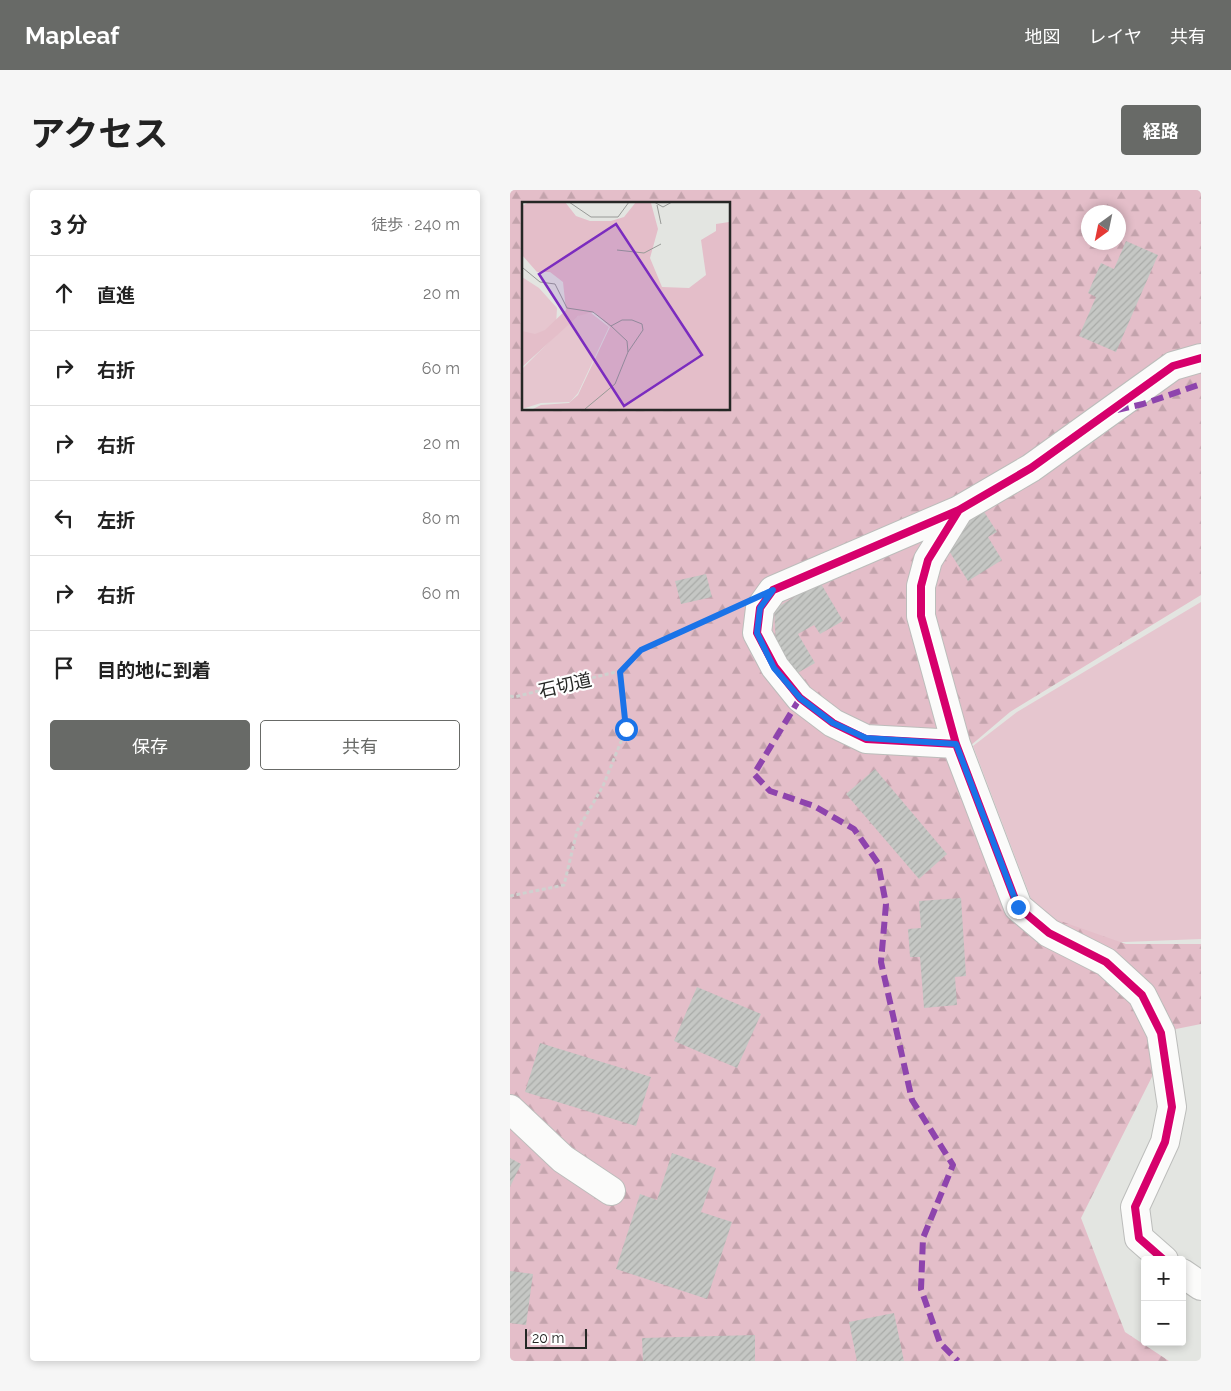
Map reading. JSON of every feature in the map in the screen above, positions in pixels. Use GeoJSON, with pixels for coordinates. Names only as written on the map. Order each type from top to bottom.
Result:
{"type":"FeatureCollection","features":[{"type":"Feature","properties":{"kind":"street"},"geometry":{"type":"LineString","coordinates":[[956,744],[866,738],[833,723],[800,698],[774,668],[757,633],[760,608],[773,590],[958,510],[1030,468],[1173,366],[1201,358]]}},
{"type":"Feature","properties":{"kind":"street"},"geometry":{"type":"LineString","coordinates":[[958,510],[928,560],[921,586],[921,616],[956,744],[1018,907],[1049,933],[1106,962],[1142,996],[1161,1032],[1172,1107],[1165,1142],[1135,1207],[1139,1238],[1159,1256]]}},
{"type":"Feature","properties":{"kind":"street"},"geometry":{"type":"LineString","coordinates":[[510,1109],[563,1159],[611,1191]]}},
{"type":"Feature","properties":{"kind":"street"},"geometry":{"type":"LineString","coordinates":[[1186,1276],[1201,1286]]}},
{"type":"Feature","properties":{"kind":"path"},"geometry":{"type":"LineString","coordinates":[[510,896],[564,885],[577,831],[603,786],[626,729],[620,672],[641,650],[738,606]]}},
{"type":"Feature","properties":{"kind":"shaded area"},"geometry":{"type":"Polygon","coordinates":[[[1201,602],[1201,939],[1099,943],[1058,924],[1033,904],[973,746],[1017,712],[1201,602]]]}},
{"type":"Feature","properties":{"kind":"green space"},"geometry":{"type":"Polygon","coordinates":[[[510,190],[1201,190],[1201,595],[1010,712],[970,746],[1009,903],[1126,944],[1201,944],[1201,1024],[1176,1029],[1081,1218],[1125,1332],[1141,1343],[1141,1346],[1146,1346],[1169,1361],[510,1361],[510,190]]]}},
{"type":"Feature","properties":{"kind":"building"},"geometry":{"type":"Polygon","coordinates":[[[1126,241],[1158,255],[1116,352],[1079,336],[1096,297],[1088,293],[1101,263],[1114,269],[1122,250],[1126,250],[1126,241]]]}},
{"type":"Feature","properties":{"kind":"building"},"geometry":{"type":"Polygon","coordinates":[[[983,510],[997,532],[988,537],[1002,560],[968,581],[944,543],[956,527],[983,510]]]}},
{"type":"Feature","properties":{"kind":"building"},"geometry":{"type":"Polygon","coordinates":[[[706,574],[712,597],[681,604],[675,581],[706,574]]]}},
{"type":"Feature","properties":{"kind":"building"},"geometry":{"type":"Polygon","coordinates":[[[820,582],[843,621],[820,634],[814,625],[798,634],[815,663],[794,675],[776,645],[774,609],[820,582]]]}},
{"type":"Feature","properties":{"kind":"building"},"geometry":{"type":"Polygon","coordinates":[[[875,769],[947,854],[919,879],[846,794],[875,769]]]}},
{"type":"Feature","properties":{"kind":"building"},"geometry":{"type":"Polygon","coordinates":[[[961,898],[966,976],[955,977],[957,1005],[924,1008],[920,957],[910,957],[908,929],[921,928],[919,901],[961,898]]]}},
{"type":"Feature","properties":{"kind":"building"},"geometry":{"type":"Polygon","coordinates":[[[697,987],[761,1014],[737,1068],[674,1041],[697,987]]]}},
{"type":"Feature","properties":{"kind":"building"},"geometry":{"type":"Polygon","coordinates":[[[540,1043],[651,1077],[636,1126],[525,1092],[540,1043]]]}},
{"type":"Feature","properties":{"kind":"building"},"geometry":{"type":"Polygon","coordinates":[[[672,1153],[716,1168],[701,1212],[732,1222],[707,1299],[616,1269],[640,1194],[657,1200],[672,1153]]]}},
{"type":"Feature","properties":{"kind":"building"},"geometry":{"type":"Polygon","coordinates":[[[510,1158],[521,1164],[510,1187],[510,1158]]]}},
{"type":"Feature","properties":{"kind":"building"},"geometry":{"type":"Polygon","coordinates":[[[510,1271],[533,1274],[526,1325],[510,1323],[510,1271]]]}},
{"type":"Feature","properties":{"kind":"building"},"geometry":{"type":"Polygon","coordinates":[[[894,1313],[904,1361],[857,1361],[849,1322],[894,1313]]]}},
{"type":"Feature","properties":{"kind":"building"},"geometry":{"type":"Polygon","coordinates":[[[755,1335],[755,1361],[643,1361],[642,1338],[755,1335]]]}},
{"type":"Feature","properties":{"kind":"marked path"},"geometry":{"type":"LineString","coordinates":[[1117,410],[1143,404],[1201,384]]}},
{"type":"Feature","properties":{"kind":"marked path"},"geometry":{"type":"LineString","coordinates":[[800,698],[754,774],[770,791],[814,806],[854,829],[878,863],[886,904],[881,962],[912,1100],[953,1165],[923,1238],[921,1289],[940,1343],[958,1361]]}},
{"type":"Feature","properties":{"kind":"cycle path"},"geometry":{"type":"LineString","coordinates":[[956,744],[866,739],[833,723],[800,698],[775,667],[757,633],[760,608],[773,590],[959,510],[1031,468],[1173,366],[1201,358]]}},
{"type":"Feature","properties":{"kind":"cycle path"},"geometry":{"type":"LineString","coordinates":[[959,510],[928,560],[921,586],[921,616],[956,744],[1018,907],[1049,933],[1106,962],[1142,995],[1161,1033],[1172,1107],[1165,1142],[1135,1207],[1139,1238],[1159,1256]]}},
{"type":"Feature","properties":{"kind":"route"},"geometry":{"type":"LineString","coordinates":[[626,729],[620,672],[641,650],[773,590],[760,608],[757,633],[774,668],[800,698],[833,723],[866,738],[956,744],[1018,907]]}}]}
